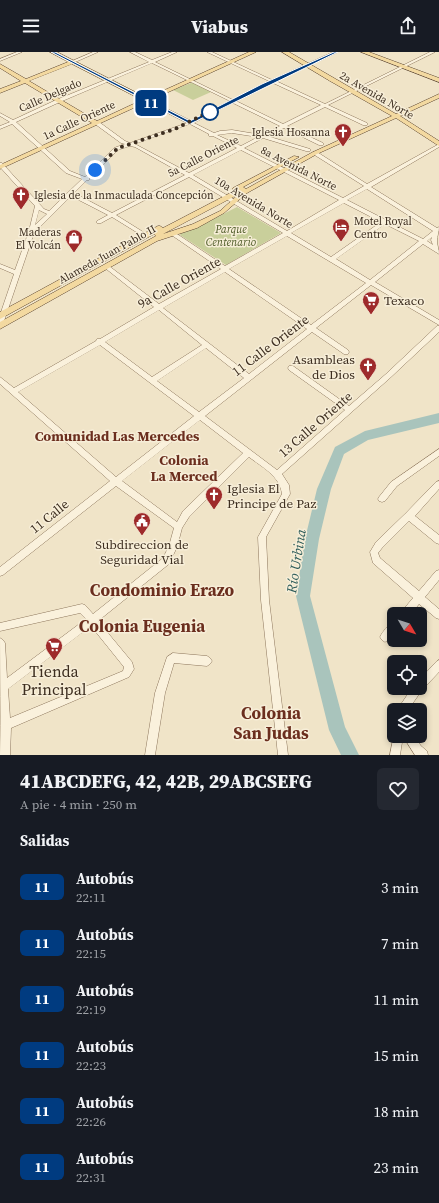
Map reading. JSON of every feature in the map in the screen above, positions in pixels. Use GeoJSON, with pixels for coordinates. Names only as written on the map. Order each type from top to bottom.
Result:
{"type":"FeatureCollection","features":[{"type":"Feature","properties":{"kind":"main road","name":"8a Avenida Norte"},"geometry":{"type":"LineString","coordinates":[[53,52],[146,100]]}},
{"type":"Feature","properties":{"kind":"main road","name":"1a Calle Oriente"},"geometry":{"type":"LineString","coordinates":[[0,167],[253,52]]}},
{"type":"Feature","properties":{"kind":"main road"},"geometry":{"type":"LineString","coordinates":[[364,52],[439,80]]}},
{"type":"Feature","properties":{"kind":"main road","name":"2a Avenida Norte"},"geometry":{"type":"LineString","coordinates":[[290,53],[332,80],[393,114],[439,144]]}},
{"type":"Feature","properties":{"kind":"main road"},"geometry":{"type":"LineString","coordinates":[[0,90],[72,62]]}},
{"type":"Feature","properties":{"kind":"main road","name":"10a Avenida Norte"},"geometry":{"type":"LineString","coordinates":[[0,66],[97,123]]}},
{"type":"Feature","properties":{"kind":"main road"},"geometry":{"type":"LineString","coordinates":[[1,320],[156,234],[197,221],[218,211],[230,198],[242,190],[311,152],[439,91]]}},
{"type":"Feature","properties":{"kind":"main road","name":"Alameda Juan Pablo II"},"geometry":{"type":"LineString","coordinates":[[1,320],[146,236],[245,192],[308,150],[365,124],[439,96]]}},
{"type":"Feature","properties":{"kind":"main road","name":"Alameda Juan Pablo II"},"geometry":{"type":"LineString","coordinates":[[1,320],[107,267],[154,239],[199,224],[226,210],[230,198],[280,169],[393,114]]}},
{"type":"Feature","properties":{"kind":"street"},"geometry":{"type":"LineString","coordinates":[[0,60],[20,52]]}},
{"type":"Feature","properties":{"kind":"street"},"geometry":{"type":"LineString","coordinates":[[72,62],[96,52]]}},
{"type":"Feature","properties":{"kind":"street"},"geometry":{"type":"LineString","coordinates":[[132,52],[285,125],[321,144]]}},
{"type":"Feature","properties":{"kind":"street","name":"Calle Delgado"},"geometry":{"type":"LineString","coordinates":[[0,128],[58,101],[175,52]]}},
{"type":"Feature","properties":{"kind":"street"},"geometry":{"type":"LineString","coordinates":[[209,52],[365,124]]}},
{"type":"Feature","properties":{"kind":"street"},"geometry":{"type":"LineString","coordinates":[[31,232],[87,178],[113,143],[119,147],[190,123],[232,100],[336,52]]}},
{"type":"Feature","properties":{"kind":"street","name":"5a Calle Oriente"},"geometry":{"type":"LineString","coordinates":[[99,222],[285,125],[433,52]]}},
{"type":"Feature","properties":{"kind":"street","name":"8a Avenida Norte"},"geometry":{"type":"LineString","coordinates":[[146,100],[211,135],[423,241],[438,251]]}},
{"type":"Feature","properties":{"kind":"street"},"geometry":{"type":"LineString","coordinates":[[0,114],[13,122],[68,172],[87,178]]}},
{"type":"Feature","properties":{"kind":"street","name":"10a Avenida Norte"},"geometry":{"type":"LineString","coordinates":[[97,123],[113,143],[124,142],[137,146],[230,198],[439,323]]}},
{"type":"Feature","properties":{"kind":"street"},"geometry":{"type":"LineString","coordinates":[[211,135],[219,131],[264,136],[308,150]]}},
{"type":"Feature","properties":{"kind":"street","name":"9a Calle Oriente"},"geometry":{"type":"LineString","coordinates":[[13,392],[439,144]]}},
{"type":"Feature","properties":{"kind":"street"},"geometry":{"type":"LineString","coordinates":[[314,153],[438,230],[434,240],[438,251]]}},
{"type":"Feature","properties":{"kind":"street"},"geometry":{"type":"LineString","coordinates":[[0,167],[43,211],[50,213]]}},
{"type":"Feature","properties":{"kind":"street"},"geometry":{"type":"LineString","coordinates":[[71,194],[112,215],[146,236]]}},
{"type":"Feature","properties":{"kind":"street"},"geometry":{"type":"LineString","coordinates":[[1,320],[31,232],[38,205]]}},
{"type":"Feature","properties":{"kind":"street"},"geometry":{"type":"LineString","coordinates":[[332,259],[384,222]]}},
{"type":"Feature","properties":{"kind":"street","name":"11 Calle Oriente"},"geometry":{"type":"LineString","coordinates":[[115,481],[438,230]]}},
{"type":"Feature","properties":{"kind":"street"},"geometry":{"type":"LineString","coordinates":[[172,233],[346,352]]}},
{"type":"Feature","properties":{"kind":"street"},"geometry":{"type":"LineString","coordinates":[[0,266],[17,273]]}},
{"type":"Feature","properties":{"kind":"street"},"geometry":{"type":"LineString","coordinates":[[107,267],[248,377]]}},
{"type":"Feature","properties":{"kind":"street","name":"13 Calle Oriente"},"geometry":{"type":"LineString","coordinates":[[276,474],[350,410],[439,328]]}},
{"type":"Feature","properties":{"kind":"street"},"geometry":{"type":"LineString","coordinates":[[99,341],[276,474],[285,485],[286,494],[262,536],[264,592],[283,755]]}},
{"type":"Feature","properties":{"kind":"street"},"geometry":{"type":"LineString","coordinates":[[152,381],[206,345]]}},
{"type":"Feature","properties":{"kind":"street"},"geometry":{"type":"LineString","coordinates":[[291,368],[350,410]]}},
{"type":"Feature","properties":{"kind":"street"},"geometry":{"type":"LineString","coordinates":[[0,380],[115,481],[178,527]]}},
{"type":"Feature","properties":{"kind":"street"},"geometry":{"type":"LineString","coordinates":[[382,499],[394,484],[439,452]]}},
{"type":"Feature","properties":{"kind":"street"},"geometry":{"type":"LineString","coordinates":[[1,689],[92,620],[166,561],[173,547],[178,527],[186,514],[248,453]]}},
{"type":"Feature","properties":{"kind":"street","name":"11 Calle"},"geometry":{"type":"LineString","coordinates":[[0,572],[115,481]]}},
{"type":"Feature","properties":{"kind":"street"},"geometry":{"type":"LineString","coordinates":[[439,484],[379,545],[374,552],[376,560],[439,615]]}},
{"type":"Feature","properties":{"kind":"street"},"geometry":{"type":"LineString","coordinates":[[409,516],[439,540]]}},
{"type":"Feature","properties":{"kind":"street"},"geometry":{"type":"LineString","coordinates":[[411,607],[439,574]]}},
{"type":"Feature","properties":{"kind":"street"},"geometry":{"type":"LineString","coordinates":[[0,627],[79,608],[85,610],[129,665],[129,669],[126,674],[6,725]]}},
{"type":"Feature","properties":{"kind":"street"},"geometry":{"type":"LineString","coordinates":[[0,642],[1,689],[6,725],[5,755]]}},
{"type":"Feature","properties":{"kind":"street"},"geometry":{"type":"LineString","coordinates":[[150,755],[160,694],[170,660],[173,658],[207,662]]}},
{"type":"Feature","properties":{"kind":"street"},"geometry":{"type":"LineString","coordinates":[[427,678],[439,665]]}},
{"type":"Feature","properties":{"kind":"street"},"geometry":{"type":"LineString","coordinates":[[394,755],[397,743]]}},
{"type":"Feature","properties":{"kind":"street"},"geometry":{"type":"LineString","coordinates":[[413,743],[420,752]]}},
{"type":"Feature","properties":{"kind":"green space"},"geometry":{"type":"Polygon","coordinates":[[[191,83],[211,92],[193,100],[173,90],[191,83]]]}},
{"type":"Feature","properties":{"kind":"green space","name":"Parque Centenario"},"geometry":{"type":"Polygon","coordinates":[[[237,207],[281,233],[226,265],[180,235],[182,232],[196,228],[237,207]]]}},
{"type":"Feature","properties":{"kind":"waterway","name":"Río Urbina"},"geometry":{"type":"LineString","coordinates":[[350,755],[337,730],[303,596],[312,539],[324,489],[339,451],[365,436],[439,418]]}},
{"type":"Feature","properties":{"kind":"bus line","name":"11"},"geometry":{"type":"LineString","coordinates":[[53,52],[190,123],[232,100],[336,52]]}},
{"type":"Feature","properties":{"kind":"place","name":"Iglesia Hosanna"},"geometry":{"type":"Point","coordinates":[343,147]}},
{"type":"Feature","properties":{"kind":"place","name":"Iglesia de la Inmaculada Concepción"},"geometry":{"type":"Point","coordinates":[21,210]}},
{"type":"Feature","properties":{"kind":"place","name":"Motel Royal Centro"},"geometry":{"type":"Point","coordinates":[341,242]}},
{"type":"Feature","properties":{"kind":"place","name":"Maderas El Volcán"},"geometry":{"type":"Point","coordinates":[74,253]}},
{"type":"Feature","properties":{"kind":"place","name":"Texaco"},"geometry":{"type":"Point","coordinates":[371,315]}},
{"type":"Feature","properties":{"kind":"place","name":"Asambleas de Dios"},"geometry":{"type":"Point","coordinates":[368,381]}},
{"type":"Feature","properties":{"kind":"place","name":"Iglesia El Principe de Paz"},"geometry":{"type":"Point","coordinates":[214,510]}},
{"type":"Feature","properties":{"kind":"place","name":"Subdireccion de Seguridad Vial"},"geometry":{"type":"Point","coordinates":[142,536]}},
{"type":"Feature","properties":{"kind":"place","name":"Tienda Principal"},"geometry":{"type":"Point","coordinates":[54,661]}},
{"type":"Feature","properties":{"kind":"district","name":"Comunidad Las Mercedes"},"geometry":{"type":"Point","coordinates":[117,436]}},
{"type":"Feature","properties":{"kind":"district","name":"Colonia La Merced"},"geometry":{"type":"Point","coordinates":[184,468]}},
{"type":"Feature","properties":{"kind":"district","name":"Condominio Erazo"},"geometry":{"type":"Point","coordinates":[162,590]}},
{"type":"Feature","properties":{"kind":"district","name":"Colonia Eugenia"},"geometry":{"type":"Point","coordinates":[142,626]}},
{"type":"Feature","properties":{"kind":"district","name":"Colonia San Judas"},"geometry":{"type":"Point","coordinates":[271,723]}},
{"type":"Feature","properties":{"kind":"route"},"geometry":{"type":"LineString","coordinates":[[95,170],[118,148],[175,129],[190,123],[213,110],[210,112]]}}]}
